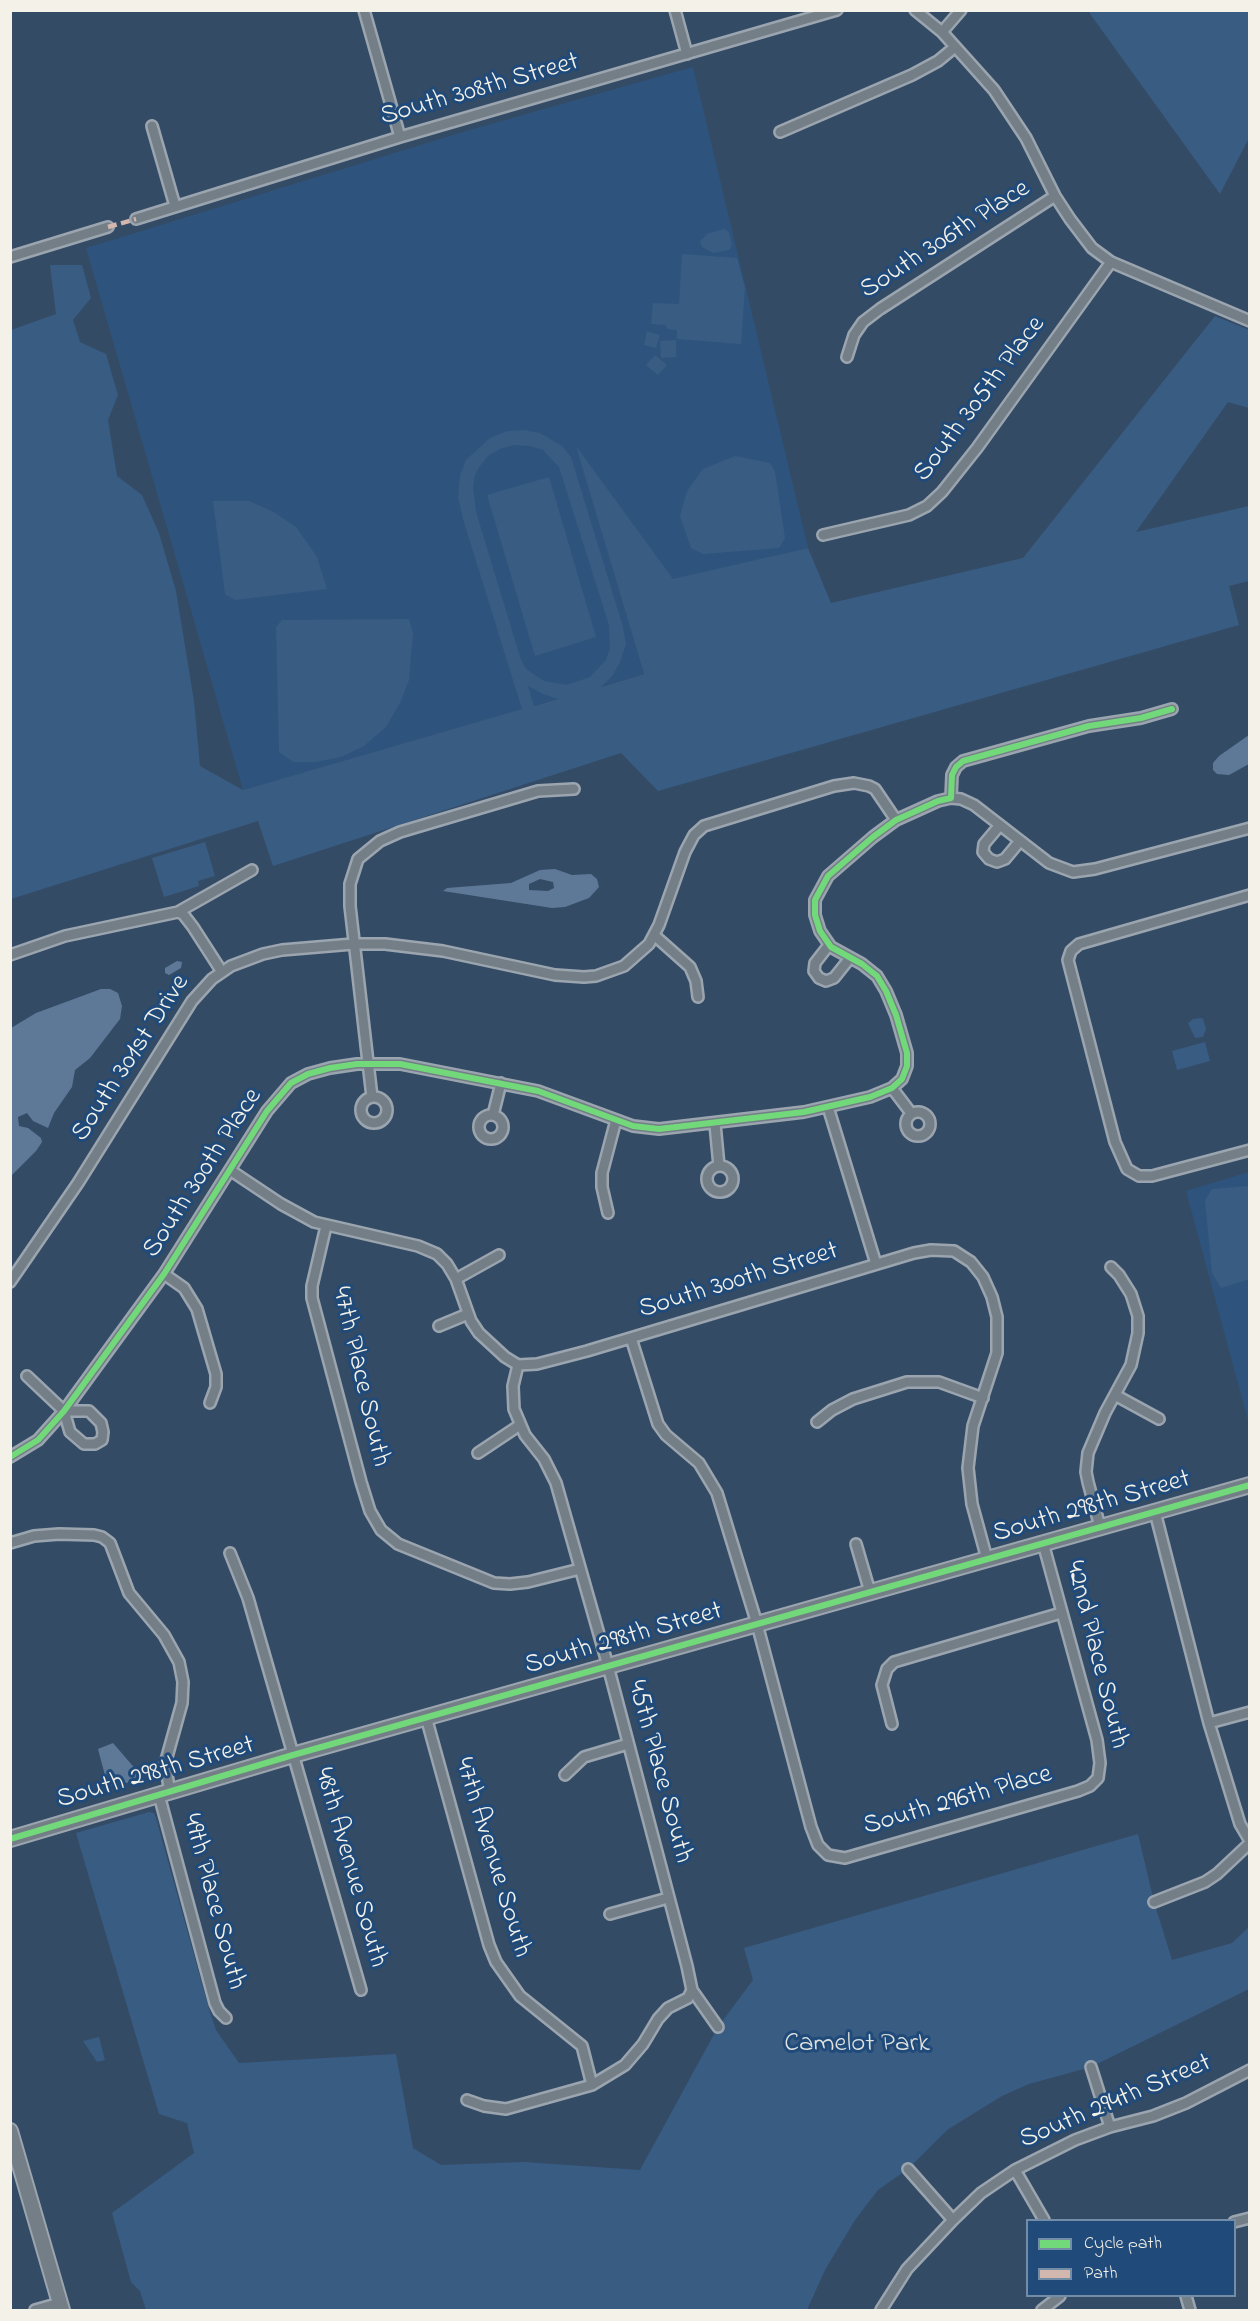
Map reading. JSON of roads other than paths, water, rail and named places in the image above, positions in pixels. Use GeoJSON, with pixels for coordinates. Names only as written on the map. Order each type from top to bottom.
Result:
{"type":"FeatureCollection","features":[{"type":"Feature","properties":{"kind":"street"},"geometry":{"type":"LineString","coordinates":[[364,10],[400,137]]}},
{"type":"Feature","properties":{"kind":"street"},"geometry":{"type":"LineString","coordinates":[[675,10],[687,54]]}},
{"type":"Feature","properties":{"kind":"street","name":"South 308th Street"},"geometry":{"type":"LineString","coordinates":[[136,219],[400,137],[837,10]]}},
{"type":"Feature","properties":{"kind":"street"},"geometry":{"type":"LineString","coordinates":[[915,10],[942,32],[994,90],[1026,138],[1055,196],[1085,241],[1111,262],[1250,321]]}},
{"type":"Feature","properties":{"kind":"street"},"geometry":{"type":"LineString","coordinates":[[942,32],[961,10]]}},
{"type":"Feature","properties":{"kind":"street"},"geometry":{"type":"LineString","coordinates":[[780,132],[912,75],[938,61],[955,47]]}},
{"type":"Feature","properties":{"kind":"street"},"geometry":{"type":"LineString","coordinates":[[152,126],[175,206]]}},
{"type":"Feature","properties":{"kind":"street","name":"South 306th Place"},"geometry":{"type":"LineString","coordinates":[[847,357],[854,335],[863,322],[1055,196]]}},
{"type":"Feature","properties":{"kind":"street"},"geometry":{"type":"LineString","coordinates":[[10,257],[108,227]]}},
{"type":"Feature","properties":{"kind":"street","name":"South 305th Place"},"geometry":{"type":"LineString","coordinates":[[824,535],[909,515],[927,506],[942,492],[977,448],[1111,262]]}},
{"type":"Feature","properties":{"kind":"street"},"geometry":{"type":"LineString","coordinates":[[951,798],[952,775],[963,761],[1089,726],[1141,718],[1172,709]]}},
{"type":"Feature","properties":{"kind":"street","name":"South 301st Drive"},"geometry":{"type":"LineString","coordinates":[[10,1282],[78,1183],[192,1000],[206,984],[243,960],[263,954],[353,944],[404,945],[537,972],[584,977],[606,973],[624,966],[643,951],[654,935],[689,842],[704,826],[834,786],[854,783],[875,789],[896,820]]}},
{"type":"Feature","properties":{"kind":"street"},"geometry":{"type":"LineString","coordinates":[[372,1097],[353,944],[350,884],[358,858],[367,849],[400,832],[440,819],[538,791],[574,789]]}},
{"type":"Feature","properties":{"kind":"street"},"geometry":{"type":"LineString","coordinates":[[910,1113],[892,1088],[902,1079],[907,1066],[907,1053],[886,991],[869,968],[829,945],[820,931],[815,915],[815,900],[832,872],[873,837],[896,820],[931,804],[951,798],[961,799],[974,805],[1035,854],[1062,870],[1083,871],[1250,828]]}},
{"type":"Feature","properties":{"kind":"street"},"geometry":{"type":"LineString","coordinates":[[1000,825],[984,844],[984,852],[988,860],[997,862],[1005,859],[1020,841]]}},
{"type":"Feature","properties":{"kind":"street"},"geometry":{"type":"LineString","coordinates":[[10,955],[65,936],[178,912],[252,870]]}},
{"type":"Feature","properties":{"kind":"street"},"geometry":{"type":"LineString","coordinates":[[1250,895],[1093,940],[1073,948],[1068,963],[1115,1142],[1127,1169],[1139,1176],[1152,1176],[1250,1150]]}},
{"type":"Feature","properties":{"kind":"street"},"geometry":{"type":"LineString","coordinates":[[178,912],[183,914],[193,927],[222,972]]}},
{"type":"Feature","properties":{"kind":"street"},"geometry":{"type":"LineString","coordinates":[[654,935],[690,967],[696,981],[698,997]]}},
{"type":"Feature","properties":{"kind":"street"},"geometry":{"type":"LineString","coordinates":[[829,945],[814,963],[814,971],[819,978],[826,981],[834,978],[850,958]]}},
{"type":"Feature","properties":{"kind":"street","name":"South 300th Place"},"geometry":{"type":"LineString","coordinates":[[10,1457],[38,1440],[64,1412],[164,1274],[267,1111],[291,1083],[319,1070],[368,1063],[408,1065],[561,1097],[633,1126],[660,1129],[715,1124],[828,1107],[870,1097],[892,1088]]}},
{"type":"Feature","properties":{"kind":"street"},"geometry":{"type":"LineString","coordinates":[[494,1115],[501,1083]]}},
{"type":"Feature","properties":{"kind":"street"},"geometry":{"type":"LineString","coordinates":[[828,1107],[876,1264]]}},
{"type":"Feature","properties":{"kind":"street"},"geometry":{"type":"LineString","coordinates":[[608,1213],[602,1187],[602,1173],[616,1120]]}},
{"type":"Feature","properties":{"kind":"street"},"geometry":{"type":"LineString","coordinates":[[715,1124],[719,1166]]}},
{"type":"Feature","properties":{"kind":"street"},"geometry":{"type":"LineString","coordinates":[[230,1170],[299,1215],[326,1226],[428,1249],[442,1259],[456,1279],[468,1314],[479,1334],[505,1357],[518,1365]]}},
{"type":"Feature","properties":{"kind":"street","name":"47th Place South"},"geometry":{"type":"LineString","coordinates":[[326,1226],[312,1286],[315,1315],[367,1502],[376,1522],[388,1538],[408,1549],[503,1584],[528,1582],[580,1569]]}},
{"type":"Feature","properties":{"kind":"street","name":"South 300th Street"},"geometry":{"type":"LineString","coordinates":[[518,1365],[545,1362],[631,1338],[914,1253],[944,1250],[954,1251],[972,1262],[988,1288],[997,1317],[997,1353],[983,1398]]}},
{"type":"Feature","properties":{"kind":"street"},"geometry":{"type":"LineString","coordinates":[[456,1279],[499,1255]]}},
{"type":"Feature","properties":{"kind":"street"},"geometry":{"type":"LineString","coordinates":[[1100,1527],[1088,1482],[1087,1460],[1090,1446],[1134,1357],[1138,1325],[1131,1294],[1111,1267]]}},
{"type":"Feature","properties":{"kind":"street"},"geometry":{"type":"LineString","coordinates":[[164,1274],[184,1288],[197,1309],[216,1374],[216,1387],[210,1403]]}},
{"type":"Feature","properties":{"kind":"street"},"geometry":{"type":"LineString","coordinates":[[439,1326],[468,1314]]}},
{"type":"Feature","properties":{"kind":"street"},"geometry":{"type":"LineString","coordinates":[[631,1338],[658,1424],[666,1435],[699,1463],[717,1493],[756,1624]]}},
{"type":"Feature","properties":{"kind":"street","name":"45th Place South"},"geometry":{"type":"LineString","coordinates":[[518,1365],[512,1394],[514,1409],[520,1425],[554,1477],[608,1666],[692,1990],[718,2027]]}},
{"type":"Feature","properties":{"kind":"street"},"geometry":{"type":"LineString","coordinates":[[27,1376],[64,1412],[70,1432],[84,1444],[95,1444],[102,1440],[104,1432],[101,1423],[89,1411],[64,1412]]}},
{"type":"Feature","properties":{"kind":"street"},"geometry":{"type":"LineString","coordinates":[[817,1422],[832,1410],[853,1399],[907,1382],[939,1382],[983,1398],[973,1426],[969,1475],[972,1504],[987,1559]]}},
{"type":"Feature","properties":{"kind":"street"},"geometry":{"type":"LineString","coordinates":[[1115,1395],[1160,1419]]}},
{"type":"Feature","properties":{"kind":"street"},"geometry":{"type":"LineString","coordinates":[[478,1453],[520,1425]]}},
{"type":"Feature","properties":{"kind":"street","name":"South 298th Street"},"geometry":{"type":"LineString","coordinates":[[10,1839],[426,1717],[1250,1485]]}},
{"type":"Feature","properties":{"kind":"street"},"geometry":{"type":"LineString","coordinates":[[1154,1902],[1205,1882],[1217,1874],[1250,1842],[1240,1824],[1209,1723],[1155,1512]]}},
{"type":"Feature","properties":{"kind":"street","name":"49th Place South"},"geometry":{"type":"LineString","coordinates":[[10,1543],[42,1535],[85,1534],[102,1537],[112,1545],[129,1593],[164,1635],[179,1662],[183,1682],[182,1703],[165,1764],[164,1794],[215,2003],[226,2018]]}},
{"type":"Feature","properties":{"kind":"street","name":"42nd Place South"},"geometry":{"type":"LineString","coordinates":[[1043,1543],[1097,1740],[1101,1764],[1098,1778]]}},
{"type":"Feature","properties":{"kind":"street"},"geometry":{"type":"LineString","coordinates":[[856,1544],[870,1592]]}},
{"type":"Feature","properties":{"kind":"street","name":"48th Avenue South"},"geometry":{"type":"LineString","coordinates":[[230,1553],[248,1598],[361,1990]]}},
{"type":"Feature","properties":{"kind":"street"},"geometry":{"type":"LineString","coordinates":[[892,1724],[882,1688],[884,1675],[894,1662],[1061,1613]]}},
{"type":"Feature","properties":{"kind":"street","name":"South 296th Place"},"geometry":{"type":"LineString","coordinates":[[756,1624],[809,1821],[818,1845],[826,1854],[845,1858],[1078,1791],[1090,1786],[1098,1778]]}},
{"type":"Feature","properties":{"kind":"street"},"geometry":{"type":"LineString","coordinates":[[1209,1723],[1250,1712]]}},
{"type":"Feature","properties":{"kind":"street","name":"47th Avenue South"},"geometry":{"type":"LineString","coordinates":[[426,1717],[489,1945],[496,1962],[520,1996],[582,2046],[592,2085]]}},
{"type":"Feature","properties":{"kind":"street"},"geometry":{"type":"LineString","coordinates":[[565,1775],[584,1757],[628,1744]]}},
{"type":"Feature","properties":{"kind":"street"},"geometry":{"type":"LineString","coordinates":[[610,1914],[668,1898]]}},
{"type":"Feature","properties":{"kind":"street"},"geometry":{"type":"LineString","coordinates":[[467,2100],[491,2108],[514,2108],[592,2085],[625,2065],[643,2044],[658,2019],[668,2008],[688,1998],[692,1990]]}},
{"type":"Feature","properties":{"kind":"street"},"geometry":{"type":"LineString","coordinates":[[1091,2067],[1110,2127]]}},
{"type":"Feature","properties":{"kind":"street","name":"South 294th Street"},"geometry":{"type":"LineString","coordinates":[[881,2310],[907,2269],[953,2220],[981,2193],[1015,2170],[1068,2143],[1110,2127],[1154,2116],[1186,2103],[1250,2070]]}},
{"type":"Feature","properties":{"kind":"street"},"geometry":{"type":"LineString","coordinates":[[10,2130],[14,2158],[61,2307],[35,2310]]}},
{"type":"Feature","properties":{"kind":"street"},"geometry":{"type":"LineString","coordinates":[[908,2169],[953,2220]]}},
{"type":"Feature","properties":{"kind":"street"},"geometry":{"type":"LineString","coordinates":[[1015,2170],[1043,2219]]}},
{"type":"Feature","properties":{"kind":"street"},"geometry":{"type":"LineString","coordinates":[[1042,2310],[1057,2303]]}},
{"type":"Feature","properties":{"kind":"park label","name":"Camelot Park"},"geometry":{"type":"Point","coordinates":[857,2046]}}]}
